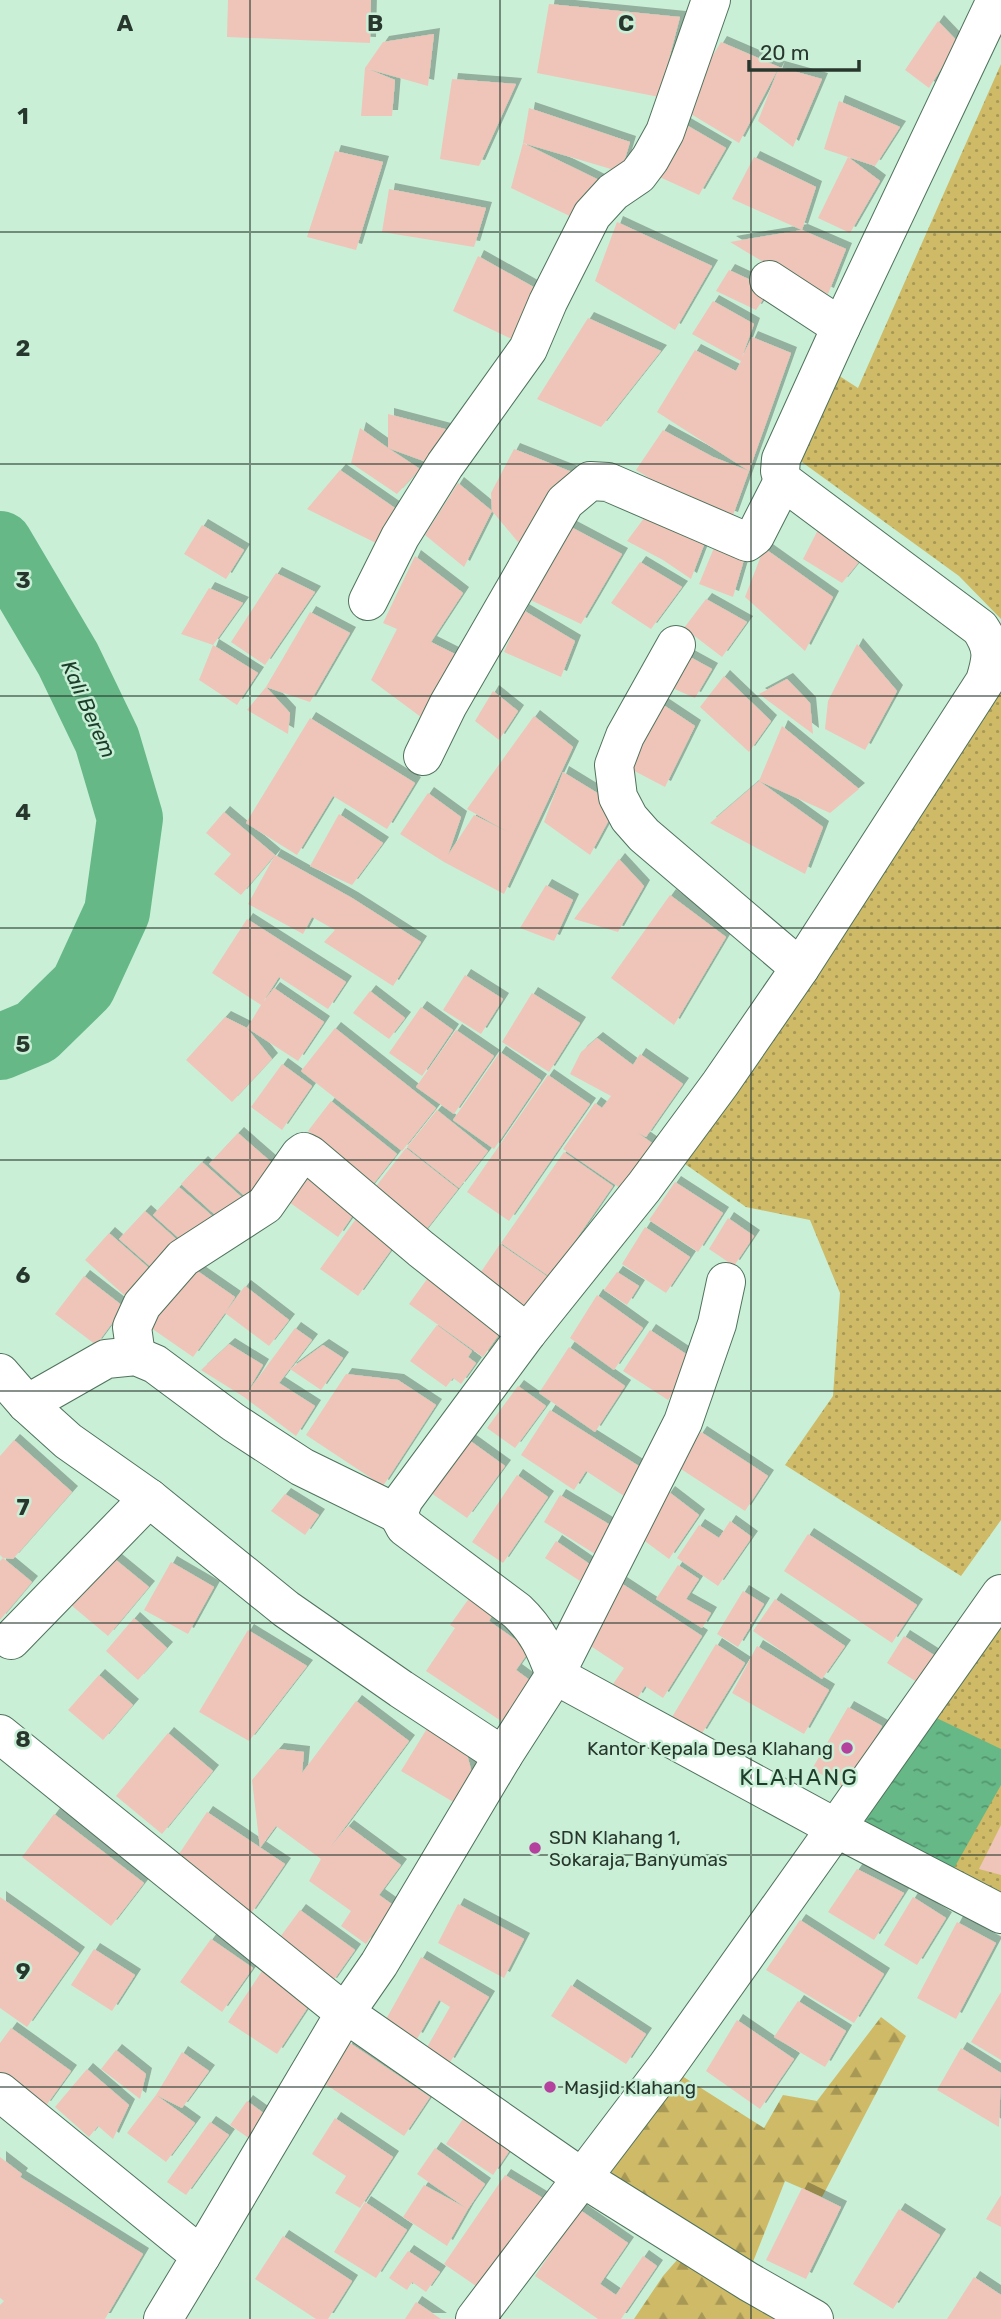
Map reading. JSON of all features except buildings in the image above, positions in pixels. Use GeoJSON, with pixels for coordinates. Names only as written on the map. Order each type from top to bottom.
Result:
{"type":"FeatureCollection","features":[{"type":"Feature","properties":{"kind":"street"},"geometry":{"type":"LineString","coordinates":[[368,601],[400,537],[445,465],[528,349],[548,302],[592,215],[613,192],[638,175],[666,132],[711,0]]}},
{"type":"Feature","properties":{"kind":"street"},"geometry":{"type":"LineString","coordinates":[[398,1514],[404,1499],[527,1334],[644,1187],[720,1084],[800,968],[985,681],[991,662],[990,643],[980,628],[783,481],[779,471],[781,459],[841,327],[996,0]]}},
{"type":"Feature","properties":{"kind":"street"},"geometry":{"type":"LineString","coordinates":[[769,280],[841,327]]}},
{"type":"Feature","properties":{"kind":"street"},"geometry":{"type":"LineString","coordinates":[[423,756],[448,705],[565,502],[590,481],[608,482],[747,542],[755,536],[783,481]]}},
{"type":"Feature","properties":{"kind":"street"},"geometry":{"type":"LineString","coordinates":[[676,645],[625,736],[614,765],[618,797],[629,818],[643,835],[800,968]]}},
{"type":"Feature","properties":{"kind":"street"},"geometry":{"type":"LineString","coordinates":[[136,1356],[132,1327],[142,1305],[183,1258],[265,1205],[304,1153],[310,1154],[421,1249],[527,1334]]}},
{"type":"Feature","properties":{"kind":"street"},"geometry":{"type":"LineString","coordinates":[[163,2319],[345,2013],[379,1964],[503,1756],[555,1675],[683,1422],[717,1324],[726,1282]]}},
{"type":"Feature","properties":{"kind":"street"},"geometry":{"type":"LineString","coordinates":[[27,1404],[106,1359],[136,1356],[155,1364],[233,1422],[303,1466],[398,1514],[405,1528],[531,1624],[543,1642],[555,1675],[835,1828],[1001,1914]]}},
{"type":"Feature","properties":{"kind":"street"},"geometry":{"type":"LineString","coordinates":[[0,1373],[27,1404],[68,1441],[149,1498],[286,1608],[401,1689],[503,1756]]}},
{"type":"Feature","properties":{"kind":"street"},"geometry":{"type":"LineString","coordinates":[[11,1640],[149,1498]]}},
{"type":"Feature","properties":{"kind":"street"},"geometry":{"type":"LineString","coordinates":[[475,2319],[667,2066],[1001,1594]]}},
{"type":"Feature","properties":{"kind":"street"},"geometry":{"type":"LineString","coordinates":[[0,1734],[345,2013],[581,2176],[749,2282],[814,2319]]}},
{"type":"Feature","properties":{"kind":"street"},"geometry":{"type":"LineString","coordinates":[[0,2092],[201,2256]]}},
{"type":"Feature","properties":{"kind":"green space"},"geometry":{"type":"Polygon","coordinates":[[[1001,64],[1001,619],[959,576],[795,457],[827,368],[858,388],[1001,64]]]}},
{"type":"Feature","properties":{"kind":"green space"},"geometry":{"type":"Polygon","coordinates":[[[1001,638],[1001,1520],[961,1576],[785,1465],[833,1396],[840,1293],[810,1220],[746,1207],[678,1159],[1001,638]]]}},
{"type":"Feature","properties":{"kind":"green space"},"geometry":{"type":"Polygon","coordinates":[[[1001,1604],[1001,1906],[843,1823],[1001,1604]]]}},
{"type":"Feature","properties":{"kind":"green space"},"geometry":{"type":"Polygon","coordinates":[[[881,2017],[906,2036],[822,2197],[785,2181],[741,2292],[795,2319],[634,2319],[663,2276],[685,2251],[602,2189],[671,2069],[764,2128],[783,2095],[817,2101],[881,2017]]]}},
{"type":"Feature","properties":{"kind":"water"},"geometry":{"type":"Polygon","coordinates":[[[924,1712],[1001,1749],[1001,1785],[953,1870],[854,1821],[924,1712]]]}},
{"type":"Feature","properties":{"kind":"waterway","name":"Kali Berem"},"geometry":{"type":"LineString","coordinates":[[0,544],[68,659],[107,740],[130,818],[117,912],[83,986],[36,1032],[0,1047]]}},
{"type":"Feature","properties":{"kind":"place","name":"Kantor Kepala Desa Klahang"},"geometry":{"type":"Point","coordinates":[847,1748]}},
{"type":"Feature","properties":{"kind":"place","name":"SDN Klahang 1, Sokaraja, Banyumas"},"geometry":{"type":"Point","coordinates":[535,1848]}},
{"type":"Feature","properties":{"kind":"place","name":"Masjid Klahang"},"geometry":{"type":"Point","coordinates":[550,2087]}},
{"type":"Feature","properties":{"kind":"district","name":"KLAHANG"},"geometry":{"type":"Point","coordinates":[799,1777]}}]}
